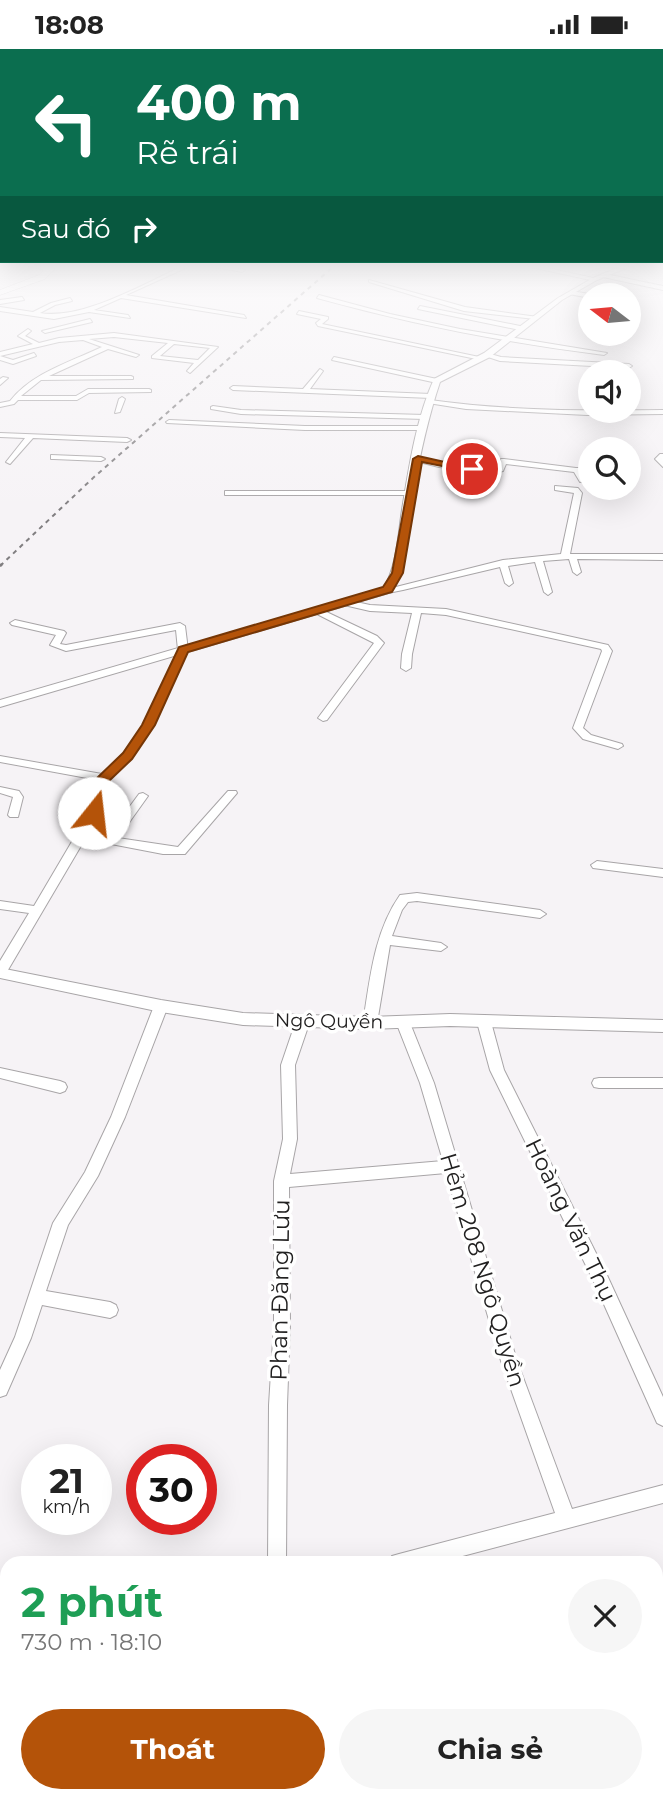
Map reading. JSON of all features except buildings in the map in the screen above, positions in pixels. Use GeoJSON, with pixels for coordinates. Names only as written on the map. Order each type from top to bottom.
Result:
{"type":"FeatureCollection","features":[{"type":"Feature","properties":{"kind":"street"},"geometry":{"type":"LineString","coordinates":[[0,356],[25,348]]}},
{"type":"Feature","properties":{"kind":"street"},"geometry":{"type":"LineString","coordinates":[[0,405],[10,404],[21,391],[39,378],[105,348]]}},
{"type":"Feature","properties":{"kind":"street"},"geometry":{"type":"LineString","coordinates":[[110,348],[136,355]]}},
{"type":"Feature","properties":{"kind":"street"},"geometry":{"type":"LineString","coordinates":[[166,348],[154,357],[200,362]]}},
{"type":"Feature","properties":{"kind":"street"},"geometry":{"type":"LineString","coordinates":[[190,371],[214,348]]}},
{"type":"Feature","properties":{"kind":"street"},"geometry":{"type":"LineString","coordinates":[[441,348],[500,359],[578,363]]}},
{"type":"Feature","properties":{"kind":"street"},"geometry":{"type":"LineString","coordinates":[[334,359],[437,381],[495,348]]}},
{"type":"Feature","properties":{"kind":"street"},"geometry":{"type":"LineString","coordinates":[[568,348],[604,353]]}},
{"type":"Feature","properties":{"kind":"street"},"geometry":{"type":"LineString","coordinates":[[0,356],[13,362],[34,355]]}},
{"type":"Feature","properties":{"kind":"street"},"geometry":{"type":"LineString","coordinates":[[304,392],[320,370]]}},
{"type":"Feature","properties":{"kind":"street"},"geometry":{"type":"LineString","coordinates":[[39,378],[131,378]]}},
{"type":"Feature","properties":{"kind":"street"},"geometry":{"type":"LineString","coordinates":[[388,590],[397,573],[409,493],[425,417],[437,381]]}},
{"type":"Feature","properties":{"kind":"street"},"geometry":{"type":"LineString","coordinates":[[233,388],[430,399],[466,407],[587,414],[663,412]]}},
{"type":"Feature","properties":{"kind":"street"},"geometry":{"type":"LineString","coordinates":[[79,398],[89,391],[149,391]]}},
{"type":"Feature","properties":{"kind":"street"},"geometry":{"type":"LineString","coordinates":[[17,398],[142,399]]}},
{"type":"Feature","properties":{"kind":"street"},"geometry":{"type":"LineString","coordinates":[[117,412],[122,398]]}},
{"type":"Feature","properties":{"kind":"street"},"geometry":{"type":"LineString","coordinates":[[213,408],[241,412],[425,417]]}},
{"type":"Feature","properties":{"kind":"street"},"geometry":{"type":"LineString","coordinates":[[169,422],[305,428],[423,428]]}},
{"type":"Feature","properties":{"kind":"street"},"geometry":{"type":"LineString","coordinates":[[0,435],[127,440]]}},
{"type":"Feature","properties":{"kind":"street"},"geometry":{"type":"LineString","coordinates":[[10,462],[30,437]]}},
{"type":"Feature","properties":{"kind":"street"},"geometry":{"type":"LineString","coordinates":[[69,438],[52,460],[101,459]]}},
{"type":"Feature","properties":{"kind":"street"},"geometry":{"type":"LineString","coordinates":[[663,456],[659,459],[663,465]]}},
{"type":"Feature","properties":{"kind":"street"},"geometry":{"type":"LineString","coordinates":[[418,459],[439,465],[494,471],[499,470],[504,461],[576,470],[578,473]]}},
{"type":"Feature","properties":{"kind":"street"},"geometry":{"type":"LineString","coordinates":[[558,488],[572,489],[578,493],[568,557],[577,572]]}},
{"type":"Feature","properties":{"kind":"street"},"geometry":{"type":"LineString","coordinates":[[229,493],[409,493]]}},
{"type":"Feature","properties":{"kind":"street"},"geometry":{"type":"LineString","coordinates":[[618,555],[618,570]]}},
{"type":"Feature","properties":{"kind":"street"},"geometry":{"type":"LineString","coordinates":[[0,704],[388,590],[435,582],[503,563],[568,557],[661,556]]}},
{"type":"Feature","properties":{"kind":"street"},"geometry":{"type":"LineString","coordinates":[[538,559],[548,593]]}},
{"type":"Feature","properties":{"kind":"street"},"geometry":{"type":"LineString","coordinates":[[503,563],[509,583]]}},
{"type":"Feature","properties":{"kind":"street"},"geometry":{"type":"LineString","coordinates":[[347,603],[370,608],[417,609],[461,615],[605,647],[607,651],[578,728],[587,737],[618,746]]}},
{"type":"Feature","properties":{"kind":"street"},"geometry":{"type":"LineString","coordinates":[[406,668],[417,609]]}},
{"type":"Feature","properties":{"kind":"street"},"geometry":{"type":"LineString","coordinates":[[318,611],[374,638],[379,643],[323,718]]}},
{"type":"Feature","properties":{"kind":"street"},"geometry":{"type":"LineString","coordinates":[[0,973],[93,816],[104,778],[127,756],[149,725],[183,650],[180,626],[66,648],[55,645],[61,633],[15,623]]}},
{"type":"Feature","properties":{"kind":"street"},"geometry":{"type":"LineString","coordinates":[[0,759],[104,778]]}},
{"type":"Feature","properties":{"kind":"street"},"geometry":{"type":"LineString","coordinates":[[0,790],[15,793],[18,797],[14,815]]}},
{"type":"Feature","properties":{"kind":"street"},"geometry":{"type":"LineString","coordinates":[[81,835],[163,851],[181,851],[232,793]]}},
{"type":"Feature","properties":{"kind":"street"},"geometry":{"type":"LineString","coordinates":[[110,841],[143,796]]}},
{"type":"Feature","properties":{"kind":"street"},"geometry":{"type":"LineString","coordinates":[[597,865],[663,873]]}},
{"type":"Feature","properties":{"kind":"street"},"geometry":{"type":"LineString","coordinates":[[370,1023],[381,955],[401,902],[409,897],[540,914]]}},
{"type":"Feature","properties":{"kind":"street"},"geometry":{"type":"LineString","coordinates":[[0,905],[36,910]]}},
{"type":"Feature","properties":{"kind":"street"},"geometry":{"type":"LineString","coordinates":[[386,940],[441,947]]}},
{"type":"Feature","properties":{"kind":"street","name":"Ngô Quyền"},"geometry":{"type":"LineString","coordinates":[[0,973],[161,1006],[243,1019],[663,1026]]}},
{"type":"Feature","properties":{"kind":"street"},"geometry":{"type":"LineString","coordinates":[[0,1389],[23,1338],[61,1223],[84,1188],[102,1152],[161,1006]]}},
{"type":"Feature","properties":{"kind":"street","name":"Phan Đăng Lưu"},"geometry":{"type":"LineString","coordinates":[[277,1556],[282,1324],[281,1181],[290,1139],[288,1065],[303,1021]]}},
{"type":"Feature","properties":{"kind":"street","name":"Hẻm 208 Ngô Quyền"},"geometry":{"type":"LineString","coordinates":[[402,1022],[427,1083],[509,1361],[566,1518]]}},
{"type":"Feature","properties":{"kind":"street","name":"Hoàng Văn Thụ"},"geometry":{"type":"LineString","coordinates":[[484,1022],[497,1070],[600,1278],[663,1417]]}},
{"type":"Feature","properties":{"kind":"street"},"geometry":{"type":"LineString","coordinates":[[0,1073],[60,1087]]}},
{"type":"Feature","properties":{"kind":"street"},"geometry":{"type":"LineString","coordinates":[[598,1083],[663,1083]]}},
{"type":"Feature","properties":{"kind":"street"},"geometry":{"type":"LineString","coordinates":[[281,1181],[450,1166]]}},
{"type":"Feature","properties":{"kind":"street"},"geometry":{"type":"LineString","coordinates":[[36,1297],[110,1310]]}},
{"type":"Feature","properties":{"kind":"street"},"geometry":{"type":"LineString","coordinates":[[425,1556],[663,1495]]}},
{"type":"Feature","properties":{"kind":"railway"},"geometry":{"type":"LineString","coordinates":[[2,564],[0,566],[93,478],[241,348]]}},
{"type":"Feature","properties":{"kind":"route"},"geometry":{"type":"LineString","coordinates":[[94,813],[104,778],[134,748],[149,725],[183,650],[388,590],[397,573],[409,493],[418,459],[472,469]]}}]}
